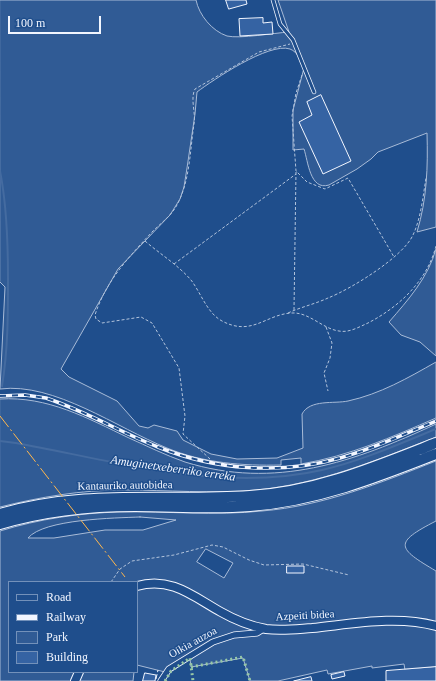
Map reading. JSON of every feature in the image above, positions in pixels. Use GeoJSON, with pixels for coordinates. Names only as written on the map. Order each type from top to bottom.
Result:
{"type":"FeatureCollection","features":[{"type":"Feature","properties":{"kind":"highway","name":"Kantauriko autobidea"},"geometry":{"type":"LineString","coordinates":[[0,514],[42,504],[90,498],[229,497],[286,492],[353,475],[436,444]]}},
{"type":"Feature","properties":{"kind":"highway","name":"Kantauriko autobidea"},"geometry":{"type":"LineString","coordinates":[[0,524],[48,513],[96,507],[228,507],[283,502],[319,495],[356,484],[436,454]]}},
{"type":"Feature","properties":{"kind":"main road","name":"Azpeiti bidea"},"geometry":{"type":"LineString","coordinates":[[138,586],[157,584],[178,587],[235,619],[265,628],[292,630],[399,621],[436,626]]}},
{"type":"Feature","properties":{"kind":"street","name":"Oikia auzoa"},"geometry":{"type":"LineString","coordinates":[[161,681],[168,668],[213,642],[231,635],[257,633],[265,628]]}},
{"type":"Feature","properties":{"kind":"lane"},"geometry":{"type":"LineString","coordinates":[[273,0],[280,24],[289,32],[314,92]]}},
{"type":"Feature","properties":{"kind":"path"},"geometry":{"type":"LineString","coordinates":[[210,459],[183,434],[185,416],[180,372],[152,323],[141,317],[104,323],[96,319],[97,309],[111,280],[122,264],[173,211],[184,187],[195,114],[192,98],[195,89],[259,52],[281,45],[295,44]]}},
{"type":"Feature","properties":{"kind":"path"},"geometry":{"type":"LineString","coordinates":[[294,313],[296,171],[292,116],[296,93],[304,68]]}},
{"type":"Feature","properties":{"kind":"path"},"geometry":{"type":"LineString","coordinates":[[296,171],[307,182],[325,189],[348,178],[394,257]]}},
{"type":"Feature","properties":{"kind":"path"},"geometry":{"type":"LineString","coordinates":[[173,264],[296,174]]}},
{"type":"Feature","properties":{"kind":"path"},"geometry":{"type":"LineString","coordinates":[[144,241],[191,280],[212,312],[224,322],[239,326],[252,326],[339,294],[367,276],[406,247],[414,235],[426,178]]}},
{"type":"Feature","properties":{"kind":"path"},"geometry":{"type":"LineString","coordinates":[[284,314],[294,313],[338,331],[351,330],[387,312],[401,301],[421,279],[431,261],[436,246]]}},
{"type":"Feature","properties":{"kind":"path"},"geometry":{"type":"LineString","coordinates":[[326,326],[332,343],[330,358],[324,373],[328,391]]}},
{"type":"Feature","properties":{"kind":"path"},"geometry":{"type":"LineString","coordinates":[[112,581],[120,569],[132,561],[174,555],[212,545],[223,547],[252,562],[264,566],[303,564],[349,575]]}},
{"type":"Feature","properties":{"kind":"green space"},"geometry":{"type":"Polygon","coordinates":[[[0,0],[196,0],[203,17],[211,26],[221,34],[240,37],[289,32],[278,0],[436,0],[436,227],[417,232],[423,207],[426,183],[427,133],[378,152],[357,169],[329,185],[323,186],[318,184],[311,174],[304,149],[293,150],[293,110],[304,68],[297,54],[293,50],[281,48],[269,51],[242,63],[197,92],[184,187],[180,199],[170,215],[118,269],[61,369],[69,377],[117,401],[139,426],[148,428],[154,425],[177,431],[183,440],[211,454],[237,459],[277,458],[303,448],[302,414],[306,409],[316,404],[348,401],[383,390],[436,362],[436,418],[370,445],[319,461],[301,464],[301,458],[281,460],[281,465],[252,465],[209,460],[181,453],[167,448],[85,408],[42,392],[21,389],[0,389],[5,287],[0,282],[0,0]]]}},
{"type":"Feature","properties":{"kind":"green space"},"geometry":{"type":"Polygon","coordinates":[[[436,249],[436,356],[420,342],[401,335],[389,322],[423,279],[436,249]]]}},
{"type":"Feature","properties":{"kind":"green space"},"geometry":{"type":"Polygon","coordinates":[[[0,399],[18,399],[51,405],[82,416],[185,462],[218,470],[251,473],[282,472],[314,468],[375,450],[436,424],[436,437],[348,470],[326,477],[280,487],[223,492],[123,490],[92,491],[45,497],[0,507],[0,399]]]}},
{"type":"Feature","properties":{"kind":"green space"},"geometry":{"type":"Polygon","coordinates":[[[436,461],[436,521],[412,535],[407,540],[405,546],[414,557],[436,571],[436,667],[405,670],[404,664],[372,668],[372,666],[328,674],[327,670],[278,681],[250,681],[243,658],[191,667],[190,659],[169,673],[138,665],[138,581],[8,581],[8,673],[134,673],[133,681],[0,681],[0,531],[59,517],[89,514],[120,512],[227,513],[262,511],[329,499],[436,461]],[[140,517],[98,519],[64,523],[36,532],[28,538],[54,538],[105,530],[143,530],[176,520],[140,517]],[[206,549],[197,562],[224,578],[233,563],[206,549]]]}},
{"type":"Feature","properties":{"kind":"building"},"geometry":{"type":"Polygon","coordinates":[[[226,0],[246,0],[247,4],[229,9],[226,0]]]}},
{"type":"Feature","properties":{"kind":"building"},"geometry":{"type":"Polygon","coordinates":[[[263,18],[263,23],[272,22],[273,34],[240,36],[239,19],[263,18]]]}},
{"type":"Feature","properties":{"kind":"building"},"geometry":{"type":"Polygon","coordinates":[[[321,95],[351,161],[323,174],[299,122],[312,115],[307,102],[321,95]]]}},
{"type":"Feature","properties":{"kind":"building"},"geometry":{"type":"Polygon","coordinates":[[[287,566],[304,566],[304,573],[287,573],[287,566]]]}},
{"type":"Feature","properties":{"kind":"building"},"geometry":{"type":"Polygon","coordinates":[[[436,667],[436,681],[386,681],[386,671],[436,667]]]}},
{"type":"Feature","properties":{"kind":"building"},"geometry":{"type":"Polygon","coordinates":[[[344,672],[345,676],[332,679],[331,675],[344,672]]]}},
{"type":"Feature","properties":{"kind":"building"},"geometry":{"type":"Polygon","coordinates":[[[145,673],[156,675],[155,681],[143,681],[145,673]]]}},
{"type":"Feature","properties":{"kind":"building"},"geometry":{"type":"Polygon","coordinates":[[[311,677],[312,681],[294,681],[311,677]]]}},
{"type":"Feature","properties":{"kind":"waterway"},"geometry":{"type":"LineString","coordinates":[[0,171],[6,211],[8,265],[7,332],[2,386]]}},
{"type":"Feature","properties":{"kind":"waterway","name":"Amuginetxeberriko erreka"},"geometry":{"type":"LineString","coordinates":[[0,441],[169,472],[246,478],[284,476],[322,470],[380,452],[436,429]]}},
{"type":"Feature","properties":{"kind":"railway"},"geometry":{"type":"LineString","coordinates":[[0,396],[25,395],[46,398],[75,409],[158,447],[180,455],[202,461],[248,468],[294,467],[340,458],[376,446],[436,421]]}},
{"type":"Feature","properties":{"kind":"hedge"},"geometry":{"type":"LineString","coordinates":[[191,667],[243,657],[250,681]]}},
{"type":"Feature","properties":{"kind":"hedge"},"geometry":{"type":"LineString","coordinates":[[165,681],[171,671],[190,658],[193,681]]}},
{"type":"Feature","properties":{"kind":"fence"},"geometry":{"type":"LineString","coordinates":[[156,679],[158,670]]}},
{"type":"Feature","properties":{"kind":"power"},"geometry":{"type":"LineString","coordinates":[[0,416],[125,577]]}}]}
